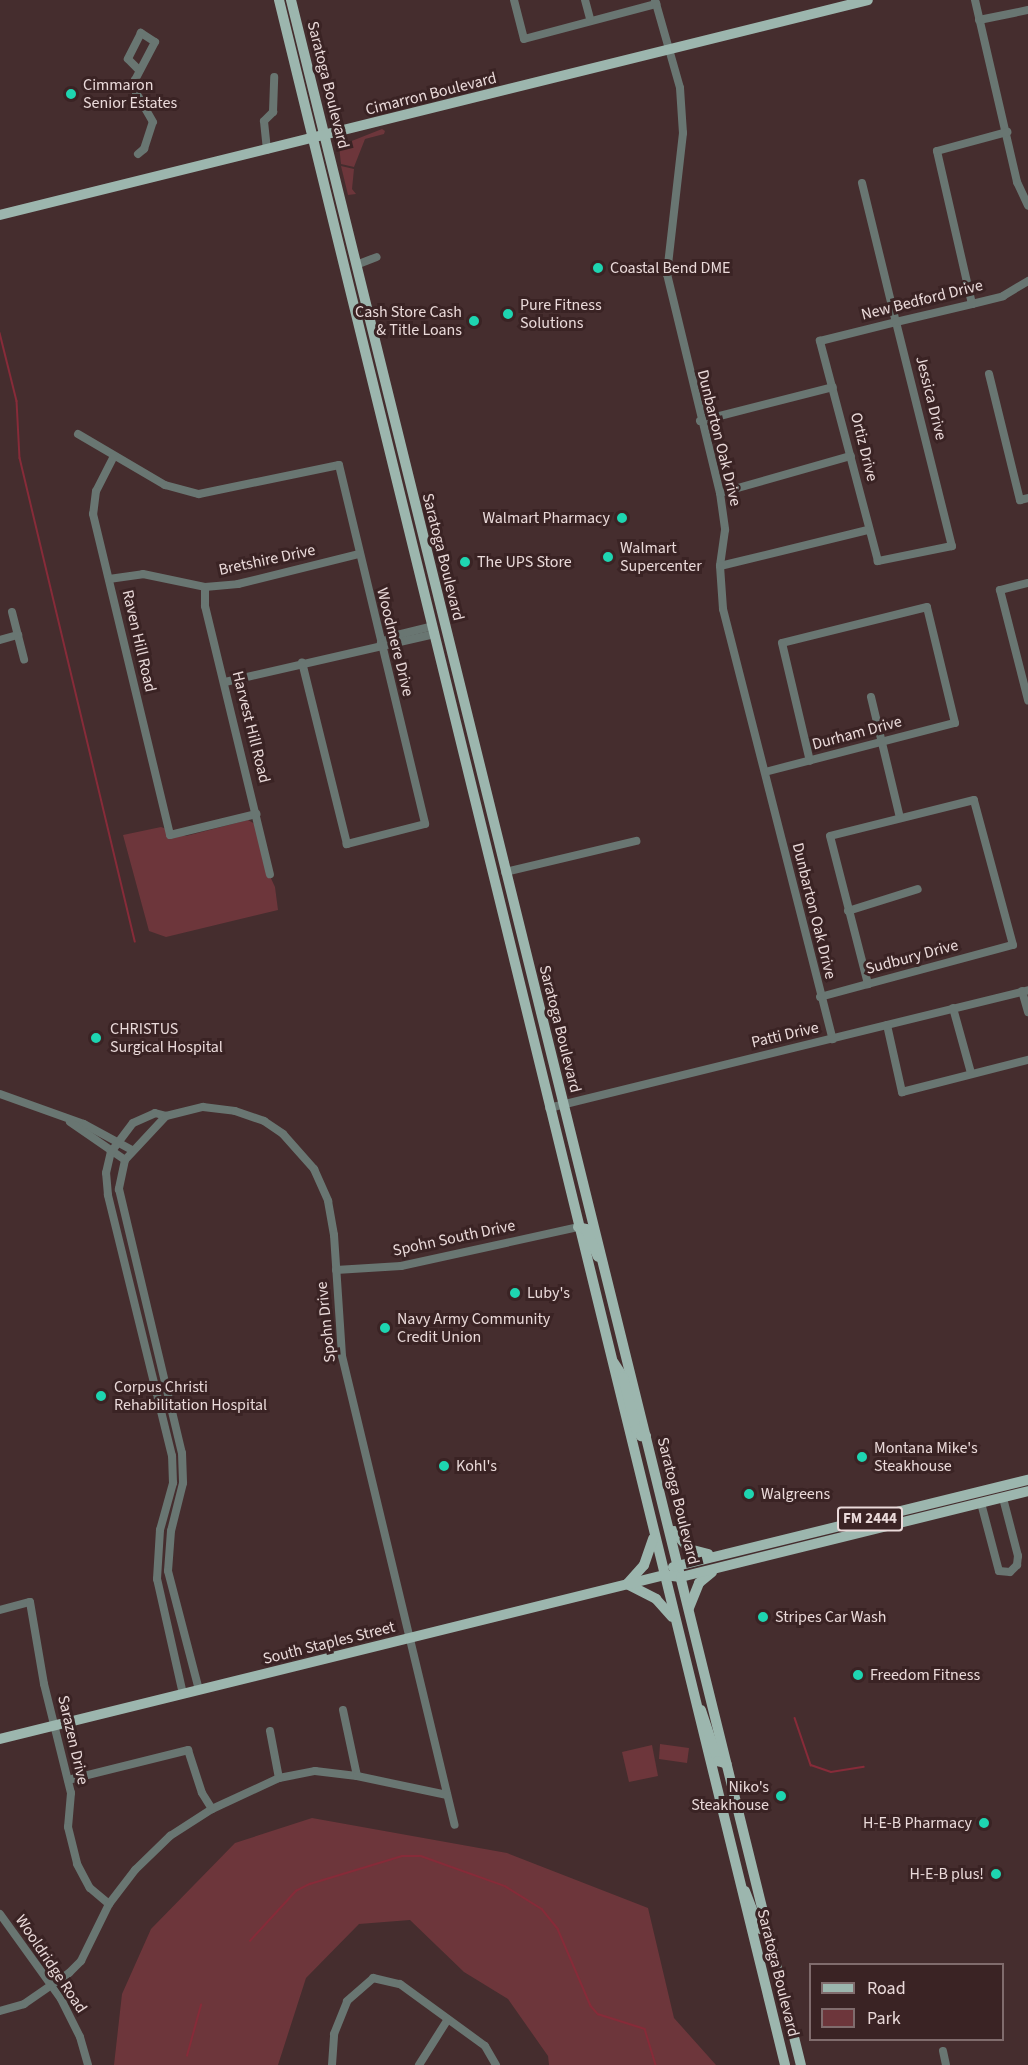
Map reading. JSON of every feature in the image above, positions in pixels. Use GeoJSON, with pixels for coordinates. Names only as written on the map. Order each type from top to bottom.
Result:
{"type":"FeatureCollection","features":[{"type":"Feature","properties":{"kind":"main road","name":"Saratoga Boulevard"},"geometry":{"type":"LineString","coordinates":[[279,0],[356,265],[801,2065]]}},
{"type":"Feature","properties":{"kind":"main road","name":"Saratoga Boulevard"},"geometry":{"type":"LineString","coordinates":[[291,0],[370,369],[608,1352],[785,2065]]}},
{"type":"Feature","properties":{"kind":"main road","name":"Cimarron Boulevard"},"geometry":{"type":"LineString","coordinates":[[0,215],[868,0]]}},
{"type":"Feature","properties":{"kind":"main road"},"geometry":{"type":"LineString","coordinates":[[370,369],[380,388],[387,390]]}},
{"type":"Feature","properties":{"kind":"main road"},"geometry":{"type":"LineString","coordinates":[[378,400],[384,402],[394,420]]}},
{"type":"Feature","properties":{"kind":"main road"},"geometry":{"type":"LineString","coordinates":[[426,599],[443,619]]}},
{"type":"Feature","properties":{"kind":"main road"},"geometry":{"type":"LineString","coordinates":[[434,630],[440,629],[451,651]]}},
{"type":"Feature","properties":{"kind":"main road"},"geometry":{"type":"LineString","coordinates":[[484,835],[500,871],[506,873]]}},
{"type":"Feature","properties":{"kind":"main road"},"geometry":{"type":"LineString","coordinates":[[578,1227],[586,1229],[604,1267]]}},
{"type":"Feature","properties":{"kind":"main road"},"geometry":{"type":"LineString","coordinates":[[608,1352],[623,1377],[636,1429],[641,1436],[646,1436]]}},
{"type":"Feature","properties":{"kind":"main road","name":"South Staples Street"},"geometry":{"type":"LineString","coordinates":[[664,1575],[678,1563],[1028,1480]]}},
{"type":"Feature","properties":{"kind":"main road","name":"South Staples Street"},"geometry":{"type":"LineString","coordinates":[[0,1739],[664,1575],[681,1577],[1028,1491]]}},
{"type":"Feature","properties":{"kind":"main road"},"geometry":{"type":"LineString","coordinates":[[907,1521],[921,1506]]}},
{"type":"Feature","properties":{"kind":"main road"},"geometry":{"type":"LineString","coordinates":[[666,1517],[679,1541],[689,1549],[712,1555]]}},
{"type":"Feature","properties":{"kind":"main road"},"geometry":{"type":"LineString","coordinates":[[654,1535],[649,1556],[627,1584],[656,1599],[676,1623]]}},
{"type":"Feature","properties":{"kind":"main road"},"geometry":{"type":"LineString","coordinates":[[689,1608],[699,1583],[716,1568]]}},
{"type":"Feature","properties":{"kind":"main road"},"geometry":{"type":"LineString","coordinates":[[695,1700],[708,1722],[718,1761],[727,1764]]}},
{"type":"Feature","properties":{"kind":"main road"},"geometry":{"type":"LineString","coordinates":[[712,1769],[723,1777],[730,1803],[741,1820]]}},
{"type":"Feature","properties":{"kind":"main road"},"geometry":{"type":"LineString","coordinates":[[740,1884],[752,1902],[759,1928],[769,1933]]}},
{"type":"Feature","properties":{"kind":"main road"},"geometry":{"type":"LineString","coordinates":[[754,1941],[765,1945],[772,1972],[784,1995]]}},
{"type":"Feature","properties":{"kind":"main road"},"geometry":{"type":"LineString","coordinates":[[785,2065],[791,2065]]}},
{"type":"Feature","properties":{"kind":"street"},"geometry":{"type":"LineString","coordinates":[[514,0],[524,39],[655,2]]}},
{"type":"Feature","properties":{"kind":"street"},"geometry":{"type":"LineString","coordinates":[[585,0],[590,19]]}},
{"type":"Feature","properties":{"kind":"street"},"geometry":{"type":"LineString","coordinates":[[975,0],[1017,182],[1028,206]]}},
{"type":"Feature","properties":{"kind":"street","name":"Dunbarton Oak Drive"},"geometry":{"type":"LineString","coordinates":[[655,2],[680,88],[683,133],[667,274],[700,421],[720,493],[725,530],[720,566],[723,609],[820,997],[833,1039]]}},
{"type":"Feature","properties":{"kind":"street"},"geometry":{"type":"LineString","coordinates":[[979,20],[1028,9]]}},
{"type":"Feature","properties":{"kind":"street"},"geometry":{"type":"LineString","coordinates":[[138,154],[144,150],[153,122],[136,92],[139,70]]}},
{"type":"Feature","properties":{"kind":"street"},"geometry":{"type":"LineString","coordinates":[[267,150],[264,121],[273,112],[274,77]]}},
{"type":"Feature","properties":{"kind":"street"},"geometry":{"type":"LineString","coordinates":[[972,304],[937,151],[1007,132]]}},
{"type":"Feature","properties":{"kind":"street","name":"Jessica Drive"},"geometry":{"type":"LineString","coordinates":[[862,183],[952,546],[878,561]]}},
{"type":"Feature","properties":{"kind":"street"},"geometry":{"type":"LineString","coordinates":[[356,265],[377,257]]}},
{"type":"Feature","properties":{"kind":"street","name":"New Bedford Drive"},"geometry":{"type":"LineString","coordinates":[[820,341],[1003,296],[1028,280]]}},
{"type":"Feature","properties":{"kind":"street","name":"Ortiz Drive"},"geometry":{"type":"LineString","coordinates":[[820,341],[878,561]]}},
{"type":"Feature","properties":{"kind":"street"},"geometry":{"type":"LineString","coordinates":[[989,374],[1024,499]]}},
{"type":"Feature","properties":{"kind":"street"},"geometry":{"type":"LineString","coordinates":[[700,421],[833,387]]}},
{"type":"Feature","properties":{"kind":"street"},"geometry":{"type":"LineString","coordinates":[[78,434],[114,456]]}},
{"type":"Feature","properties":{"kind":"street","name":"Woodmere Drive"},"geometry":{"type":"LineString","coordinates":[[114,456],[176,490],[199,494],[339,465],[425,824],[347,844],[302,662]]}},
{"type":"Feature","properties":{"kind":"street","name":"Raven Hill Road"},"geometry":{"type":"LineString","coordinates":[[114,456],[96,491],[93,514],[170,835],[256,814]]}},
{"type":"Feature","properties":{"kind":"street"},"geometry":{"type":"LineString","coordinates":[[720,493],[850,456]]}},
{"type":"Feature","properties":{"kind":"street"},"geometry":{"type":"LineString","coordinates":[[720,566],[868,530]]}},
{"type":"Feature","properties":{"kind":"street","name":"Bretshire Drive"},"geometry":{"type":"LineString","coordinates":[[109,579],[142,574],[205,587],[238,584],[359,554]]}},
{"type":"Feature","properties":{"kind":"street"},"geometry":{"type":"LineString","coordinates":[[1028,583],[1000,590],[1028,700]]}},
{"type":"Feature","properties":{"kind":"street","name":"Harvest Hill Road"},"geometry":{"type":"LineString","coordinates":[[205,587],[206,606],[270,874]]}},
{"type":"Feature","properties":{"kind":"street","name":"Durham Drive"},"geometry":{"type":"LineString","coordinates":[[765,772],[955,723],[927,607],[782,643],[810,760]]}},
{"type":"Feature","properties":{"kind":"street"},"geometry":{"type":"LineString","coordinates":[[12,612],[24,659]]}},
{"type":"Feature","properties":{"kind":"street"},"geometry":{"type":"LineString","coordinates":[[225,682],[381,643],[393,636],[434,630]]}},
{"type":"Feature","properties":{"kind":"street"},"geometry":{"type":"LineString","coordinates":[[0,640],[18,635]]}},
{"type":"Feature","properties":{"kind":"street"},"geometry":{"type":"LineString","coordinates":[[868,984],[830,836],[900,818],[871,697]]}},
{"type":"Feature","properties":{"kind":"street","name":"Sudbury Drive"},"geometry":{"type":"LineString","coordinates":[[820,997],[1013,945],[974,800],[900,818]]}},
{"type":"Feature","properties":{"kind":"street"},"geometry":{"type":"LineString","coordinates":[[506,873],[636,841]]}},
{"type":"Feature","properties":{"kind":"street"},"geometry":{"type":"LineString","coordinates":[[848,911],[918,889]]}},
{"type":"Feature","properties":{"kind":"street"},"geometry":{"type":"LineString","coordinates":[[1025,990],[1028,1012]]}},
{"type":"Feature","properties":{"kind":"street","name":"Patti Drive"},"geometry":{"type":"LineString","coordinates":[[549,1108],[1025,990]]}},
{"type":"Feature","properties":{"kind":"street"},"geometry":{"type":"LineString","coordinates":[[953,1008],[971,1073]]}},
{"type":"Feature","properties":{"kind":"street"},"geometry":{"type":"LineString","coordinates":[[887,1025],[902,1092],[1028,1060]]}},
{"type":"Feature","properties":{"kind":"street"},"geometry":{"type":"LineString","coordinates":[[0,1094],[118,1140],[132,1150]]}},
{"type":"Feature","properties":{"kind":"street","name":"Spohn Drive"},"geometry":{"type":"LineString","coordinates":[[118,1140],[133,1124],[155,1113],[166,1116],[203,1107],[235,1110],[264,1121],[283,1134],[314,1169],[328,1201],[342,1356],[408,1640],[455,1825]]}},
{"type":"Feature","properties":{"kind":"street"},"geometry":{"type":"LineString","coordinates":[[166,1116],[125,1160],[119,1190],[125,1226],[182,1453],[183,1483],[168,1544],[168,1572],[174,1604],[199,1690]]}},
{"type":"Feature","properties":{"kind":"street"},"geometry":{"type":"LineString","coordinates":[[64,1118],[125,1160]]}},
{"type":"Feature","properties":{"kind":"street"},"geometry":{"type":"LineString","coordinates":[[118,1140],[111,1152],[108,1195],[167,1431],[172,1483],[159,1542],[157,1579],[183,1694]]}},
{"type":"Feature","properties":{"kind":"street"},"geometry":{"type":"LineString","coordinates":[[116,1228],[125,1226]]}},
{"type":"Feature","properties":{"kind":"street","name":"Spohn South Drive"},"geometry":{"type":"LineString","coordinates":[[336,1270],[401,1266],[578,1227]]}},
{"type":"Feature","properties":{"kind":"street"},"geometry":{"type":"LineString","coordinates":[[143,1335],[153,1333]]}},
{"type":"Feature","properties":{"kind":"street"},"geometry":{"type":"LineString","coordinates":[[167,1431],[176,1429]]}},
{"type":"Feature","properties":{"kind":"street"},"geometry":{"type":"LineString","coordinates":[[981,1503],[999,1571],[1010,1572],[1017,1565],[1018,1556],[1003,1498]]}},
{"type":"Feature","properties":{"kind":"street"},"geometry":{"type":"LineString","coordinates":[[159,1542],[168,1544]]}},
{"type":"Feature","properties":{"kind":"street","name":"Sarazen Drive"},"geometry":{"type":"LineString","coordinates":[[0,1610],[30,1602],[68,1780],[68,1827],[77,1864],[90,1888],[110,1904]]}},
{"type":"Feature","properties":{"kind":"street"},"geometry":{"type":"LineString","coordinates":[[164,1606],[174,1604]]}},
{"type":"Feature","properties":{"kind":"street"},"geometry":{"type":"LineString","coordinates":[[343,1710],[357,1776]]}},
{"type":"Feature","properties":{"kind":"street"},"geometry":{"type":"LineString","coordinates":[[270,1731],[279,1778]]}},
{"type":"Feature","properties":{"kind":"street"},"geometry":{"type":"LineString","coordinates":[[68,1780],[188,1750],[202,1792],[213,1809]]}},
{"type":"Feature","properties":{"kind":"street"},"geometry":{"type":"LineString","coordinates":[[0,2012],[24,2004],[52,1986],[81,1961],[110,1904],[148,1854],[213,1809],[279,1778],[315,1771],[357,1776],[447,1796]]}},
{"type":"Feature","properties":{"kind":"street","name":"Wooldridge Road"},"geometry":{"type":"LineString","coordinates":[[0,1914],[52,1986],[80,2037],[88,2065]]}},
{"type":"Feature","properties":{"kind":"street"},"geometry":{"type":"LineString","coordinates":[[332,2065],[334,2034],[347,2001],[374,1978],[400,1984],[485,2046],[496,2065]]}},
{"type":"Feature","properties":{"kind":"street"},"geometry":{"type":"LineString","coordinates":[[419,2065],[448,2019]]}},
{"type":"Feature","properties":{"kind":"street"},"geometry":{"type":"LineString","coordinates":[[943,2051],[946,2065]]}},
{"type":"Feature","properties":{"kind":"green space"},"geometry":{"type":"Polygon","coordinates":[[[382,129],[385,131],[384,134],[365,139],[354,167],[341,164],[339,146],[382,129]]]}},
{"type":"Feature","properties":{"kind":"green space"},"geometry":{"type":"Polygon","coordinates":[[[341,166],[354,169],[352,189],[356,194],[348,195],[341,166]]]}},
{"type":"Feature","properties":{"kind":"green space"},"geometry":{"type":"Polygon","coordinates":[[[248,820],[255,824],[263,861],[275,887],[278,910],[166,937],[149,931],[123,835],[161,827],[186,836],[248,820]]]}},
{"type":"Feature","properties":{"kind":"green space"},"geometry":{"type":"Polygon","coordinates":[[[660,1744],[689,1748],[687,1763],[659,1759],[660,1744]]]}},
{"type":"Feature","properties":{"kind":"green space"},"geometry":{"type":"Polygon","coordinates":[[[652,1745],[658,1776],[629,1782],[622,1752],[652,1745]]]}},
{"type":"Feature","properties":{"kind":"green space"},"geometry":{"type":"Polygon","coordinates":[[[312,1818],[507,1853],[648,1908],[674,2018],[716,2065],[549,2065],[548,2056],[508,1999],[464,1972],[410,1920],[359,1924],[306,1978],[278,2065],[114,2065],[122,1994],[151,1929],[235,1843],[312,1818]]]}},
{"type":"Feature","properties":{"kind":"waterway"},"geometry":{"type":"LineString","coordinates":[[0,333],[17,401],[20,458],[135,942]]}},
{"type":"Feature","properties":{"kind":"waterway"},"geometry":{"type":"LineString","coordinates":[[795,1718],[811,1765],[831,1772],[864,1767]]}},
{"type":"Feature","properties":{"kind":"waterway"},"geometry":{"type":"LineString","coordinates":[[250,1941],[296,1891],[310,1884],[402,1856],[421,1856],[505,1886],[542,1909],[558,1929],[591,2006],[598,2014],[645,2029],[656,2065]]}},
{"type":"Feature","properties":{"kind":"waterway"},"geometry":{"type":"LineString","coordinates":[[187,2056],[201,2005]]}},
{"type":"Feature","properties":{"kind":"place","name":"Cimmaron Senior Estates"},"geometry":{"type":"Point","coordinates":[71,94]}},
{"type":"Feature","properties":{"kind":"place","name":"Coastal Bend DME"},"geometry":{"type":"Point","coordinates":[598,268]}},
{"type":"Feature","properties":{"kind":"place","name":"Pure Fitness Solutions"},"geometry":{"type":"Point","coordinates":[508,314]}},
{"type":"Feature","properties":{"kind":"place","name":"Cash Store Cash & Title Loans"},"geometry":{"type":"Point","coordinates":[474,321]}},
{"type":"Feature","properties":{"kind":"place","name":"Walmart Pharmacy"},"geometry":{"type":"Point","coordinates":[622,518]}},
{"type":"Feature","properties":{"kind":"place","name":"Walmart Supercenter"},"geometry":{"type":"Point","coordinates":[608,557]}},
{"type":"Feature","properties":{"kind":"place","name":"The UPS Store"},"geometry":{"type":"Point","coordinates":[465,562]}},
{"type":"Feature","properties":{"kind":"place","name":"CHRISTUS Surgical Hospital"},"geometry":{"type":"Point","coordinates":[96,1038]}},
{"type":"Feature","properties":{"kind":"place","name":"Luby's"},"geometry":{"type":"Point","coordinates":[515,1293]}},
{"type":"Feature","properties":{"kind":"place","name":"Navy Army Community Credit Union"},"geometry":{"type":"Point","coordinates":[385,1328]}},
{"type":"Feature","properties":{"kind":"place","name":"Corpus Christi Rehabilitation Hospital"},"geometry":{"type":"Point","coordinates":[101,1396]}},
{"type":"Feature","properties":{"kind":"place","name":"Montana Mike's Steakhouse"},"geometry":{"type":"Point","coordinates":[862,1457]}},
{"type":"Feature","properties":{"kind":"place","name":"Kohl's"},"geometry":{"type":"Point","coordinates":[444,1466]}},
{"type":"Feature","properties":{"kind":"place","name":"Walgreens"},"geometry":{"type":"Point","coordinates":[749,1494]}},
{"type":"Feature","properties":{"kind":"place","name":"Stripes Car Wash"},"geometry":{"type":"Point","coordinates":[763,1617]}},
{"type":"Feature","properties":{"kind":"place","name":"Freedom Fitness"},"geometry":{"type":"Point","coordinates":[858,1675]}},
{"type":"Feature","properties":{"kind":"place","name":"Niko's Steakhouse"},"geometry":{"type":"Point","coordinates":[781,1796]}},
{"type":"Feature","properties":{"kind":"place","name":"H-E-B Pharmacy"},"geometry":{"type":"Point","coordinates":[984,1823]}},
{"type":"Feature","properties":{"kind":"place","name":"H-E-B plus!"},"geometry":{"type":"Point","coordinates":[996,1874]}}]}
